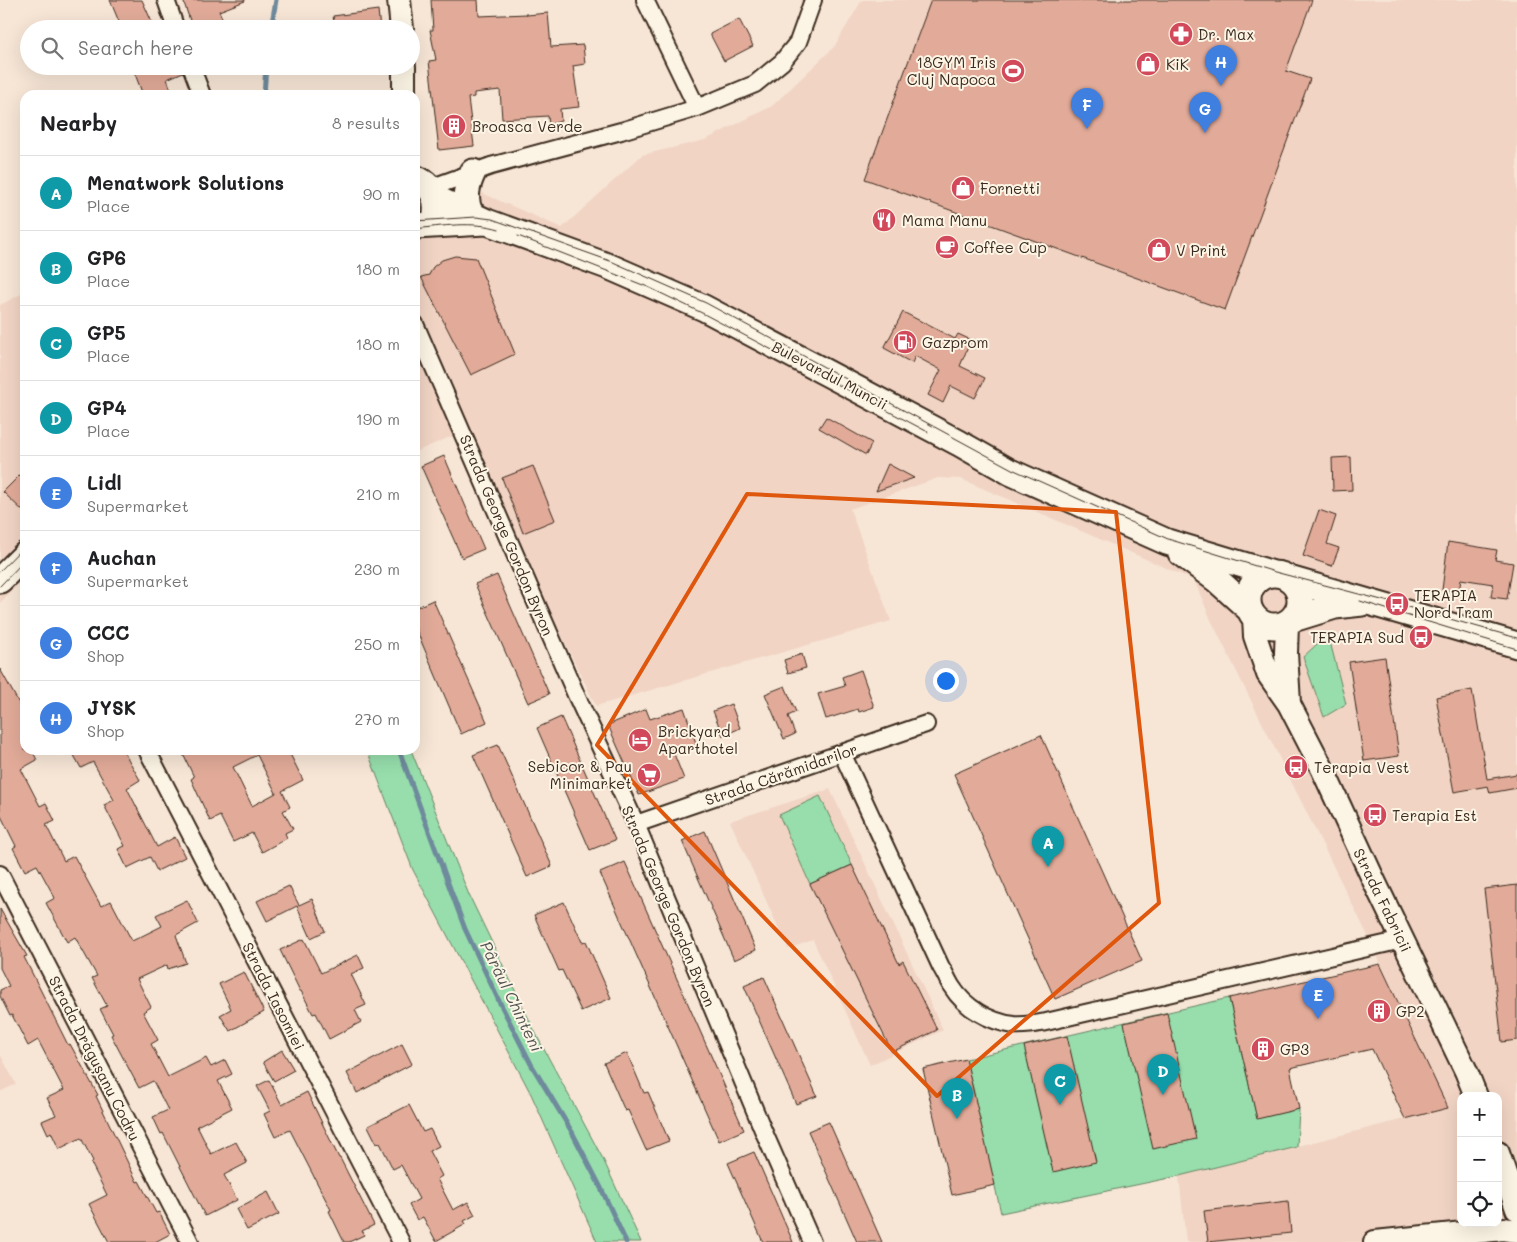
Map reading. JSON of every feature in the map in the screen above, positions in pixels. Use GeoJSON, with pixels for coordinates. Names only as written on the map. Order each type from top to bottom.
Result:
{"type":"FeatureCollection","features":[{"type":"Feature","properties":{"kind":"main road"},"geometry":{"type":"LineString","coordinates":[[399,0],[401,20]]}},
{"type":"Feature","properties":{"kind":"main road"},"geometry":{"type":"LineString","coordinates":[[404,75],[404,90]]}},
{"type":"Feature","properties":{"kind":"main road"},"geometry":{"type":"LineString","coordinates":[[473,172],[466,186],[466,198],[479,217]]}},
{"type":"Feature","properties":{"kind":"main road"},"geometry":{"type":"LineString","coordinates":[[423,225],[437,212],[427,188]]}},
{"type":"Feature","properties":{"kind":"main road","name":"Bulevardul Muncii"},"geometry":{"type":"LineString","coordinates":[[427,188],[479,217],[610,267],[704,308],[1010,472],[1167,542],[1517,645]]}},
{"type":"Feature","properties":{"kind":"main road","name":"Bulevardul Muncii"},"geometry":{"type":"LineString","coordinates":[[423,225],[479,217]]}},
{"type":"Feature","properties":{"kind":"main road","name":"Bulevardul Muncii"},"geometry":{"type":"LineString","coordinates":[[1167,542],[1217,580],[1251,613]]}},
{"type":"Feature","properties":{"kind":"main road"},"geometry":{"type":"LineString","coordinates":[[0,580],[20,559]]}},
{"type":"Feature","properties":{"kind":"main road"},"geometry":{"type":"LineString","coordinates":[[1264,576],[1281,576],[1296,585],[1300,602],[1298,611],[1290,621],[1275,627],[1267,626],[1251,613],[1247,600],[1248,593],[1256,580],[1264,576]]}},
{"type":"Feature","properties":{"kind":"main road","name":"Bulevardul Muncii"},"geometry":{"type":"LineString","coordinates":[[1290,621],[1335,606],[1370,602]]}},
{"type":"Feature","properties":{"kind":"main road","name":"Strada Fabricii"},"geometry":{"type":"LineString","coordinates":[[1251,613],[1255,636],[1268,674],[1289,704],[1322,768],[1474,1092]]}},
{"type":"Feature","properties":{"kind":"main road","name":"Strada Fabricii"},"geometry":{"type":"LineString","coordinates":[[1289,704],[1286,653],[1290,621]]}},
{"type":"Feature","properties":{"kind":"main road"},"geometry":{"type":"LineString","coordinates":[[1502,1146],[1517,1167]]}},
{"type":"Feature","properties":{"kind":"main road"},"geometry":{"type":"LineString","coordinates":[[1502,1166],[1517,1209]]}},
{"type":"Feature","properties":{"kind":"main road"},"geometry":{"type":"LineString","coordinates":[[1375,1242],[1512,1227]]}},
{"type":"Feature","properties":{"kind":"street"},"geometry":{"type":"LineString","coordinates":[[166,0],[173,20]]}},
{"type":"Feature","properties":{"kind":"street"},"geometry":{"type":"LineString","coordinates":[[645,0],[697,108]]}},
{"type":"Feature","properties":{"kind":"street"},"geometry":{"type":"LineString","coordinates":[[427,188],[473,172],[697,108],[755,84],[782,62],[798,42],[813,0]]}},
{"type":"Feature","properties":{"kind":"street"},"geometry":{"type":"LineString","coordinates":[[194,75],[200,90]]}},
{"type":"Feature","properties":{"kind":"street","name":"Strada George Gordon Byron"},"geometry":{"type":"LineString","coordinates":[[420,336],[577,697],[636,824],[759,1120],[812,1242]]}},
{"type":"Feature","properties":{"kind":"street","name":"Strada Cărămidarilor"},"geometry":{"type":"LineString","coordinates":[[636,824],[926,724]]}},
{"type":"Feature","properties":{"kind":"street"},"geometry":{"type":"LineString","coordinates":[[842,753],[953,989],[968,1006],[984,1016],[998,1021],[1015,1025],[1046,1022],[1402,940]]}},
{"type":"Feature","properties":{"kind":"street","name":"Strada Iasomiei"},"geometry":{"type":"LineString","coordinates":[[150,755],[401,1242]]}},
{"type":"Feature","properties":{"kind":"street","name":"Strada Drăgușanu Codru"},"geometry":{"type":"LineString","coordinates":[[0,874],[190,1242]]}},
{"type":"Feature","properties":{"kind":"highlighted area"},"geometry":{"type":"Polygon","coordinates":[[[747,494],[1116,512],[1159,903],[937,1096],[597,745],[747,494]]]}},
{"type":"Feature","properties":{"kind":"shaded area"},"geometry":{"type":"Polygon","coordinates":[[[862,0],[1517,0],[1517,1242],[1186,1242],[1179,1176],[1448,1108],[1365,930],[1211,620],[1194,580],[961,479],[938,478],[850,509],[891,621],[596,706],[462,432],[420,450],[420,180],[482,193],[562,228],[642,155],[705,140],[772,106],[834,47],[862,0]]]}},
{"type":"Feature","properties":{"kind":"shaded area"},"geometry":{"type":"Polygon","coordinates":[[[20,295],[20,582],[0,603],[0,305],[20,295]]]}},
{"type":"Feature","properties":{"kind":"shaded area"},"geometry":{"type":"Polygon","coordinates":[[[830,789],[943,1030],[870,1065],[813,940],[788,949],[730,821],[830,789]]]}},
{"type":"Feature","properties":{"kind":"shaded area"},"geometry":{"type":"Polygon","coordinates":[[[0,1054],[16,1084],[0,1092],[0,1054]]]}},
{"type":"Feature","properties":{"kind":"green space"},"geometry":{"type":"Polygon","coordinates":[[[1328,634],[1346,704],[1324,717],[1303,657],[1328,634]]]}},
{"type":"Feature","properties":{"kind":"green space"},"geometry":{"type":"Polygon","coordinates":[[[369,755],[413,755],[469,895],[539,1040],[603,1159],[641,1242],[597,1242],[531,1094],[413,870],[369,755]]]}},
{"type":"Feature","properties":{"kind":"green space"},"geometry":{"type":"Polygon","coordinates":[[[820,796],[852,865],[810,884],[779,815],[820,796]]]}},
{"type":"Feature","properties":{"kind":"green space"},"geometry":{"type":"Polygon","coordinates":[[[1229,998],[1257,1118],[1299,1109],[1297,1147],[1179,1176],[1001,1213],[966,1059],[1229,998]]]}},
{"type":"Feature","properties":{"kind":"building"},"geometry":{"type":"Polygon","coordinates":[[[110,0],[142,0],[151,20],[118,20],[110,0]]]}},
{"type":"Feature","properties":{"kind":"building"},"geometry":{"type":"Polygon","coordinates":[[[183,0],[245,0],[219,11],[223,20],[190,20],[183,0]]]}},
{"type":"Feature","properties":{"kind":"building"},"geometry":{"type":"Polygon","coordinates":[[[431,0],[478,0],[479,16],[548,13],[551,47],[583,45],[585,64],[573,66],[579,107],[560,109],[561,121],[549,125],[548,116],[502,119],[500,90],[474,93],[474,97],[468,98],[474,146],[439,150],[429,61],[436,60],[430,30],[433,30],[431,0]]]}},
{"type":"Feature","properties":{"kind":"building"},"geometry":{"type":"Polygon","coordinates":[[[931,0],[1312,0],[1286,71],[1310,79],[1225,310],[865,179],[931,0]]]}},
{"type":"Feature","properties":{"kind":"building"},"geometry":{"type":"Polygon","coordinates":[[[378,10],[379,20],[334,20],[333,16],[378,10]]]}},
{"type":"Feature","properties":{"kind":"building"},"geometry":{"type":"Polygon","coordinates":[[[739,19],[753,46],[724,61],[710,34],[739,19]]]}},
{"type":"Feature","properties":{"kind":"building"},"geometry":{"type":"Polygon","coordinates":[[[135,75],[176,75],[167,79],[171,90],[141,90],[135,75]]]}},
{"type":"Feature","properties":{"kind":"building"},"geometry":{"type":"Polygon","coordinates":[[[455,256],[476,258],[515,354],[471,375],[421,277],[429,275],[433,267],[442,260],[455,256]]]}},
{"type":"Feature","properties":{"kind":"building"},"geometry":{"type":"Polygon","coordinates":[[[903,312],[955,339],[958,334],[971,340],[960,366],[985,378],[975,398],[951,386],[943,403],[928,395],[941,370],[915,356],[912,363],[884,348],[903,312]]]}},
{"type":"Feature","properties":{"kind":"building"},"geometry":{"type":"Polygon","coordinates":[[[826,417],[872,443],[866,455],[819,428],[826,417]]]}},
{"type":"Feature","properties":{"kind":"building"},"geometry":{"type":"Polygon","coordinates":[[[444,456],[484,549],[462,558],[421,466],[444,456]]]}},
{"type":"Feature","properties":{"kind":"building"},"geometry":{"type":"Polygon","coordinates":[[[1351,457],[1352,490],[1333,491],[1332,458],[1351,457]]]}},
{"type":"Feature","properties":{"kind":"building"},"geometry":{"type":"Polygon","coordinates":[[[888,464],[914,478],[876,491],[888,464]]]}},
{"type":"Feature","properties":{"kind":"building"},"geometry":{"type":"Polygon","coordinates":[[[533,466],[555,520],[523,533],[502,478],[533,466]]]}},
{"type":"Feature","properties":{"kind":"building"},"geometry":{"type":"Polygon","coordinates":[[[20,475],[20,508],[3,492],[20,475]]]}},
{"type":"Feature","properties":{"kind":"building"},"geometry":{"type":"Polygon","coordinates":[[[1319,510],[1336,516],[1327,544],[1339,548],[1332,566],[1303,556],[1319,510]]]}},
{"type":"Feature","properties":{"kind":"building"},"geometry":{"type":"Polygon","coordinates":[[[1448,542],[1497,550],[1495,560],[1513,563],[1507,599],[1491,597],[1493,584],[1461,579],[1459,592],[1442,590],[1448,542]]]}},
{"type":"Feature","properties":{"kind":"building"},"geometry":{"type":"Polygon","coordinates":[[[497,575],[549,694],[528,703],[475,584],[497,575]]]}},
{"type":"Feature","properties":{"kind":"building"},"geometry":{"type":"Polygon","coordinates":[[[433,600],[487,722],[461,734],[420,639],[420,606],[433,600]]]}},
{"type":"Feature","properties":{"kind":"building"},"geometry":{"type":"Polygon","coordinates":[[[802,654],[806,668],[788,673],[784,660],[802,654]]]}},
{"type":"Feature","properties":{"kind":"building"},"geometry":{"type":"Polygon","coordinates":[[[1385,657],[1399,756],[1364,761],[1349,662],[1385,657]]]}},
{"type":"Feature","properties":{"kind":"building"},"geometry":{"type":"Polygon","coordinates":[[[0,669],[20,705],[20,755],[34,755],[37,760],[21,769],[40,806],[46,803],[55,821],[46,825],[64,861],[74,856],[101,906],[111,901],[132,941],[162,926],[156,915],[187,900],[198,923],[176,935],[186,963],[168,969],[167,965],[137,979],[151,1007],[143,1012],[158,1040],[151,1044],[168,1077],[206,1058],[211,1067],[225,1060],[232,1074],[218,1081],[232,1108],[197,1126],[211,1154],[236,1142],[247,1163],[224,1175],[237,1200],[205,1216],[153,1117],[168,1110],[153,1081],[139,1088],[111,1035],[113,1034],[100,1009],[107,1006],[92,978],[97,976],[75,937],[67,942],[46,903],[55,898],[37,865],[25,871],[13,848],[16,846],[0,814],[0,669]]]}},
{"type":"Feature","properties":{"kind":"building"},"geometry":{"type":"Polygon","coordinates":[[[861,670],[874,707],[859,712],[858,709],[826,719],[818,694],[845,686],[842,677],[861,670]]]}},
{"type":"Feature","properties":{"kind":"building"},"geometry":{"type":"Polygon","coordinates":[[[785,686],[796,712],[788,716],[795,734],[784,739],[765,694],[785,686]]]}},
{"type":"Feature","properties":{"kind":"building"},"geometry":{"type":"Polygon","coordinates":[[[1472,690],[1487,779],[1517,774],[1517,788],[1490,793],[1488,786],[1454,792],[1436,697],[1472,690]]]}},
{"type":"Feature","properties":{"kind":"building"},"geometry":{"type":"Polygon","coordinates":[[[731,704],[740,728],[723,736],[713,711],[731,704]]]}},
{"type":"Feature","properties":{"kind":"building"},"geometry":{"type":"Polygon","coordinates":[[[684,708],[697,746],[674,754],[684,779],[639,795],[608,725],[646,709],[650,719],[684,708]]]}},
{"type":"Feature","properties":{"kind":"building"},"geometry":{"type":"Polygon","coordinates":[[[561,717],[615,840],[590,850],[537,728],[561,717]]]}},
{"type":"Feature","properties":{"kind":"building"},"geometry":{"type":"Polygon","coordinates":[[[1041,735],[1142,961],[1055,999],[954,774],[1041,735]]]}},
{"type":"Feature","properties":{"kind":"building"},"geometry":{"type":"Polygon","coordinates":[[[498,745],[552,866],[527,877],[473,755],[498,745]]]}},
{"type":"Feature","properties":{"kind":"building"},"geometry":{"type":"Polygon","coordinates":[[[74,755],[126,755],[140,780],[127,788],[157,847],[175,837],[185,857],[157,871],[150,857],[127,868],[118,849],[125,846],[104,805],[114,800],[93,762],[81,768],[74,755]]]}},
{"type":"Feature","properties":{"kind":"building"},"geometry":{"type":"Polygon","coordinates":[[[183,755],[257,755],[290,755],[303,780],[282,791],[290,807],[283,811],[293,829],[285,833],[287,838],[262,852],[252,833],[233,842],[220,816],[210,821],[191,779],[194,777],[183,755]],[[257,755],[233,767],[252,806],[276,793],[257,755]]]}},
{"type":"Feature","properties":{"kind":"building"},"geometry":{"type":"Polygon","coordinates":[[[705,831],[756,950],[734,960],[682,841],[705,831]]]}},
{"type":"Feature","properties":{"kind":"building"},"geometry":{"type":"Polygon","coordinates":[[[625,862],[744,1130],[719,1141],[600,873],[625,862]]]}},
{"type":"Feature","properties":{"kind":"building"},"geometry":{"type":"Polygon","coordinates":[[[852,865],[899,964],[903,961],[937,1030],[892,1052],[810,884],[852,865]]]}},
{"type":"Feature","properties":{"kind":"building"},"geometry":{"type":"Polygon","coordinates":[[[1517,885],[1517,1040],[1502,1042],[1484,889],[1517,885]]]}},
{"type":"Feature","properties":{"kind":"building"},"geometry":{"type":"Polygon","coordinates":[[[289,886],[299,905],[312,899],[325,931],[311,938],[297,906],[267,921],[257,901],[289,886]]]}},
{"type":"Feature","properties":{"kind":"building"},"geometry":{"type":"Polygon","coordinates":[[[564,902],[582,942],[586,941],[611,998],[581,1011],[562,970],[559,971],[534,915],[564,902]]]}},
{"type":"Feature","properties":{"kind":"building"},"geometry":{"type":"Polygon","coordinates":[[[0,909],[27,956],[24,957],[68,1045],[70,1044],[98,1095],[96,1096],[137,1182],[139,1181],[156,1213],[159,1212],[170,1234],[155,1242],[109,1242],[89,1204],[107,1195],[81,1138],[59,1149],[51,1132],[48,1134],[42,1121],[56,1115],[47,1098],[64,1090],[38,1040],[28,1046],[0,996],[0,990],[9,986],[0,968],[0,909]]]}},
{"type":"Feature","properties":{"kind":"building"},"geometry":{"type":"Polygon","coordinates":[[[304,939],[321,973],[358,955],[364,968],[351,974],[366,1005],[355,1010],[361,1022],[329,1039],[316,1013],[313,1014],[300,991],[280,950],[304,939]]]}},
{"type":"Feature","properties":{"kind":"building"},"geometry":{"type":"Polygon","coordinates":[[[1380,964],[1448,1108],[1405,1119],[1372,1049],[1290,1068],[1299,1109],[1257,1119],[1229,998],[1380,964]]]}},
{"type":"Feature","properties":{"kind":"building"},"geometry":{"type":"Polygon","coordinates":[[[244,972],[264,1012],[230,1031],[220,1015],[231,1009],[219,984],[244,972]]]}},
{"type":"Feature","properties":{"kind":"building"},"geometry":{"type":"Polygon","coordinates":[[[764,977],[817,1096],[796,1104],[744,986],[764,977]]]}},
{"type":"Feature","properties":{"kind":"building"},"geometry":{"type":"Polygon","coordinates":[[[1167,1013],[1196,1139],[1153,1149],[1124,1023],[1167,1013]]]}},
{"type":"Feature","properties":{"kind":"building"},"geometry":{"type":"Polygon","coordinates":[[[1067,1036],[1096,1162],[1053,1172],[1024,1046],[1067,1036]]]}},
{"type":"Feature","properties":{"kind":"building"},"geometry":{"type":"Polygon","coordinates":[[[402,1044],[412,1064],[357,1093],[347,1073],[402,1044]]]}},
{"type":"Feature","properties":{"kind":"building"},"geometry":{"type":"Polygon","coordinates":[[[282,1050],[294,1070],[274,1081],[263,1062],[282,1050]]]}},
{"type":"Feature","properties":{"kind":"building"},"geometry":{"type":"Polygon","coordinates":[[[627,1053],[644,1093],[648,1092],[669,1141],[646,1150],[628,1110],[625,1111],[604,1063],[627,1053]]]}},
{"type":"Feature","properties":{"kind":"building"},"geometry":{"type":"Polygon","coordinates":[[[966,1059],[995,1185],[952,1195],[923,1069],[966,1059]]]}},
{"type":"Feature","properties":{"kind":"building"},"geometry":{"type":"Polygon","coordinates":[[[269,1080],[282,1105],[307,1092],[374,1225],[362,1231],[364,1235],[349,1242],[344,1242],[329,1211],[331,1210],[290,1130],[275,1137],[264,1114],[270,1111],[257,1086],[269,1080]]]}},
{"type":"Feature","properties":{"kind":"building"},"geometry":{"type":"Polygon","coordinates":[[[409,1105],[423,1132],[430,1129],[439,1146],[429,1151],[442,1176],[437,1179],[453,1210],[468,1202],[475,1215],[464,1221],[466,1224],[436,1241],[423,1217],[417,1220],[409,1205],[419,1199],[401,1165],[393,1169],[380,1143],[377,1144],[368,1126],[409,1105]]]}},
{"type":"Feature","properties":{"kind":"building"},"geometry":{"type":"Polygon","coordinates":[[[829,1122],[882,1242],[857,1242],[808,1131],[829,1122]]]}},
{"type":"Feature","properties":{"kind":"building"},"geometry":{"type":"Polygon","coordinates":[[[754,1152],[793,1242],[763,1242],[728,1163],[754,1152]]]}},
{"type":"Feature","properties":{"kind":"building"},"geometry":{"type":"Polygon","coordinates":[[[268,1192],[279,1214],[247,1230],[236,1209],[268,1192]]]}},
{"type":"Feature","properties":{"kind":"building"},"geometry":{"type":"Polygon","coordinates":[[[1288,1201],[1291,1233],[1208,1242],[1204,1211],[1288,1201]]]}},
{"type":"Feature","properties":{"kind":"waterway","name":"Pârâul Chinteni"},"geometry":{"type":"LineString","coordinates":[[273,20],[276,0]]}},
{"type":"Feature","properties":{"kind":"waterway","name":"Pârâul Chinteni"},"geometry":{"type":"LineString","coordinates":[[264,90],[265,75]]}},
{"type":"Feature","properties":{"kind":"waterway","name":"Pârâul Chinteni"},"geometry":{"type":"LineString","coordinates":[[401,755],[465,929],[531,1064],[572,1132],[626,1242]]}},
{"type":"Feature","properties":{"kind":"tram line"},"geometry":{"type":"LineString","coordinates":[[420,221],[476,217],[492,219],[613,262],[706,303],[1012,469],[1168,539],[1275,572],[1517,638]]}},
{"type":"Feature","properties":{"kind":"tram line"},"geometry":{"type":"LineString","coordinates":[[420,229],[479,225],[499,229]]}},
{"type":"Feature","properties":{"kind":"tram line"},"geometry":{"type":"LineString","coordinates":[[518,236],[648,287],[702,313],[928,432]]}},
{"type":"Feature","properties":{"kind":"tram line"},"geometry":{"type":"LineString","coordinates":[[0,571],[20,550]]}},
{"type":"Feature","properties":{"kind":"tram line"},"geometry":{"type":"LineString","coordinates":[[0,586],[20,565]]}},
{"type":"Feature","properties":{"kind":"tram line"},"geometry":{"type":"LineString","coordinates":[[1360,601],[1517,649]]}},
{"type":"Feature","properties":{"kind":"place","name":"Dr. Max"},"geometry":{"type":"Point","coordinates":[1181,34]}},
{"type":"Feature","properties":{"kind":"place","name":"KiK"},"geometry":{"type":"Point","coordinates":[1148,64]}},
{"type":"Feature","properties":{"kind":"place","name":"18GYM Iris Cluj Napoca"},"geometry":{"type":"Point","coordinates":[1013,71]}},
{"type":"Feature","properties":{"kind":"place","name":"JYSK"},"geometry":{"type":"Point","coordinates":[1221,86]}},
{"type":"Feature","properties":{"kind":"place","name":"Broasca Verde"},"geometry":{"type":"Point","coordinates":[454,126]}},
{"type":"Feature","properties":{"kind":"place","name":"Auchan"},"geometry":{"type":"Point","coordinates":[1087,129]}},
{"type":"Feature","properties":{"kind":"place","name":"CCC"},"geometry":{"type":"Point","coordinates":[1205,133]}},
{"type":"Feature","properties":{"kind":"place","name":"Fornetti"},"geometry":{"type":"Point","coordinates":[963,188]}},
{"type":"Feature","properties":{"kind":"place","name":"Mama Manu"},"geometry":{"type":"Point","coordinates":[884,220]}},
{"type":"Feature","properties":{"kind":"place","name":"Coffee Cup"},"geometry":{"type":"Point","coordinates":[947,247]}},
{"type":"Feature","properties":{"kind":"place","name":"V Print"},"geometry":{"type":"Point","coordinates":[1159,250]}},
{"type":"Feature","properties":{"kind":"place","name":"Gazprom"},"geometry":{"type":"Point","coordinates":[905,342]}},
{"type":"Feature","properties":{"kind":"place","name":"TERAPIA Nord Tram"},"geometry":{"type":"Point","coordinates":[1397,604]}},
{"type":"Feature","properties":{"kind":"place","name":"TERAPIA Sud"},"geometry":{"type":"Point","coordinates":[1421,637]}},
{"type":"Feature","properties":{"kind":"place","name":"Brickyard Aparthotel"},"geometry":{"type":"Point","coordinates":[640,740]}},
{"type":"Feature","properties":{"kind":"place","name":"Terapia Vest"},"geometry":{"type":"Point","coordinates":[1296,767]}},
{"type":"Feature","properties":{"kind":"place","name":"Sebicor & Pau Minimarket"},"geometry":{"type":"Point","coordinates":[649,775]}},
{"type":"Feature","properties":{"kind":"place","name":"Terapia Est"},"geometry":{"type":"Point","coordinates":[1375,815]}},
{"type":"Feature","properties":{"kind":"place","name":"Menatwork Solutions"},"geometry":{"type":"Point","coordinates":[1048,867]}},
{"type":"Feature","properties":{"kind":"place","name":"GP2"},"geometry":{"type":"Point","coordinates":[1379,1011]}},
{"type":"Feature","properties":{"kind":"place","name":"Lidl"},"geometry":{"type":"Point","coordinates":[1318,1019]}},
{"type":"Feature","properties":{"kind":"place","name":"GP3"},"geometry":{"type":"Point","coordinates":[1263,1049]}},
{"type":"Feature","properties":{"kind":"place","name":"GP4"},"geometry":{"type":"Point","coordinates":[1163,1095]}},
{"type":"Feature","properties":{"kind":"place","name":"GP5"},"geometry":{"type":"Point","coordinates":[1060,1105]}},
{"type":"Feature","properties":{"kind":"place","name":"GP6"},"geometry":{"type":"Point","coordinates":[957,1119]}}]}
